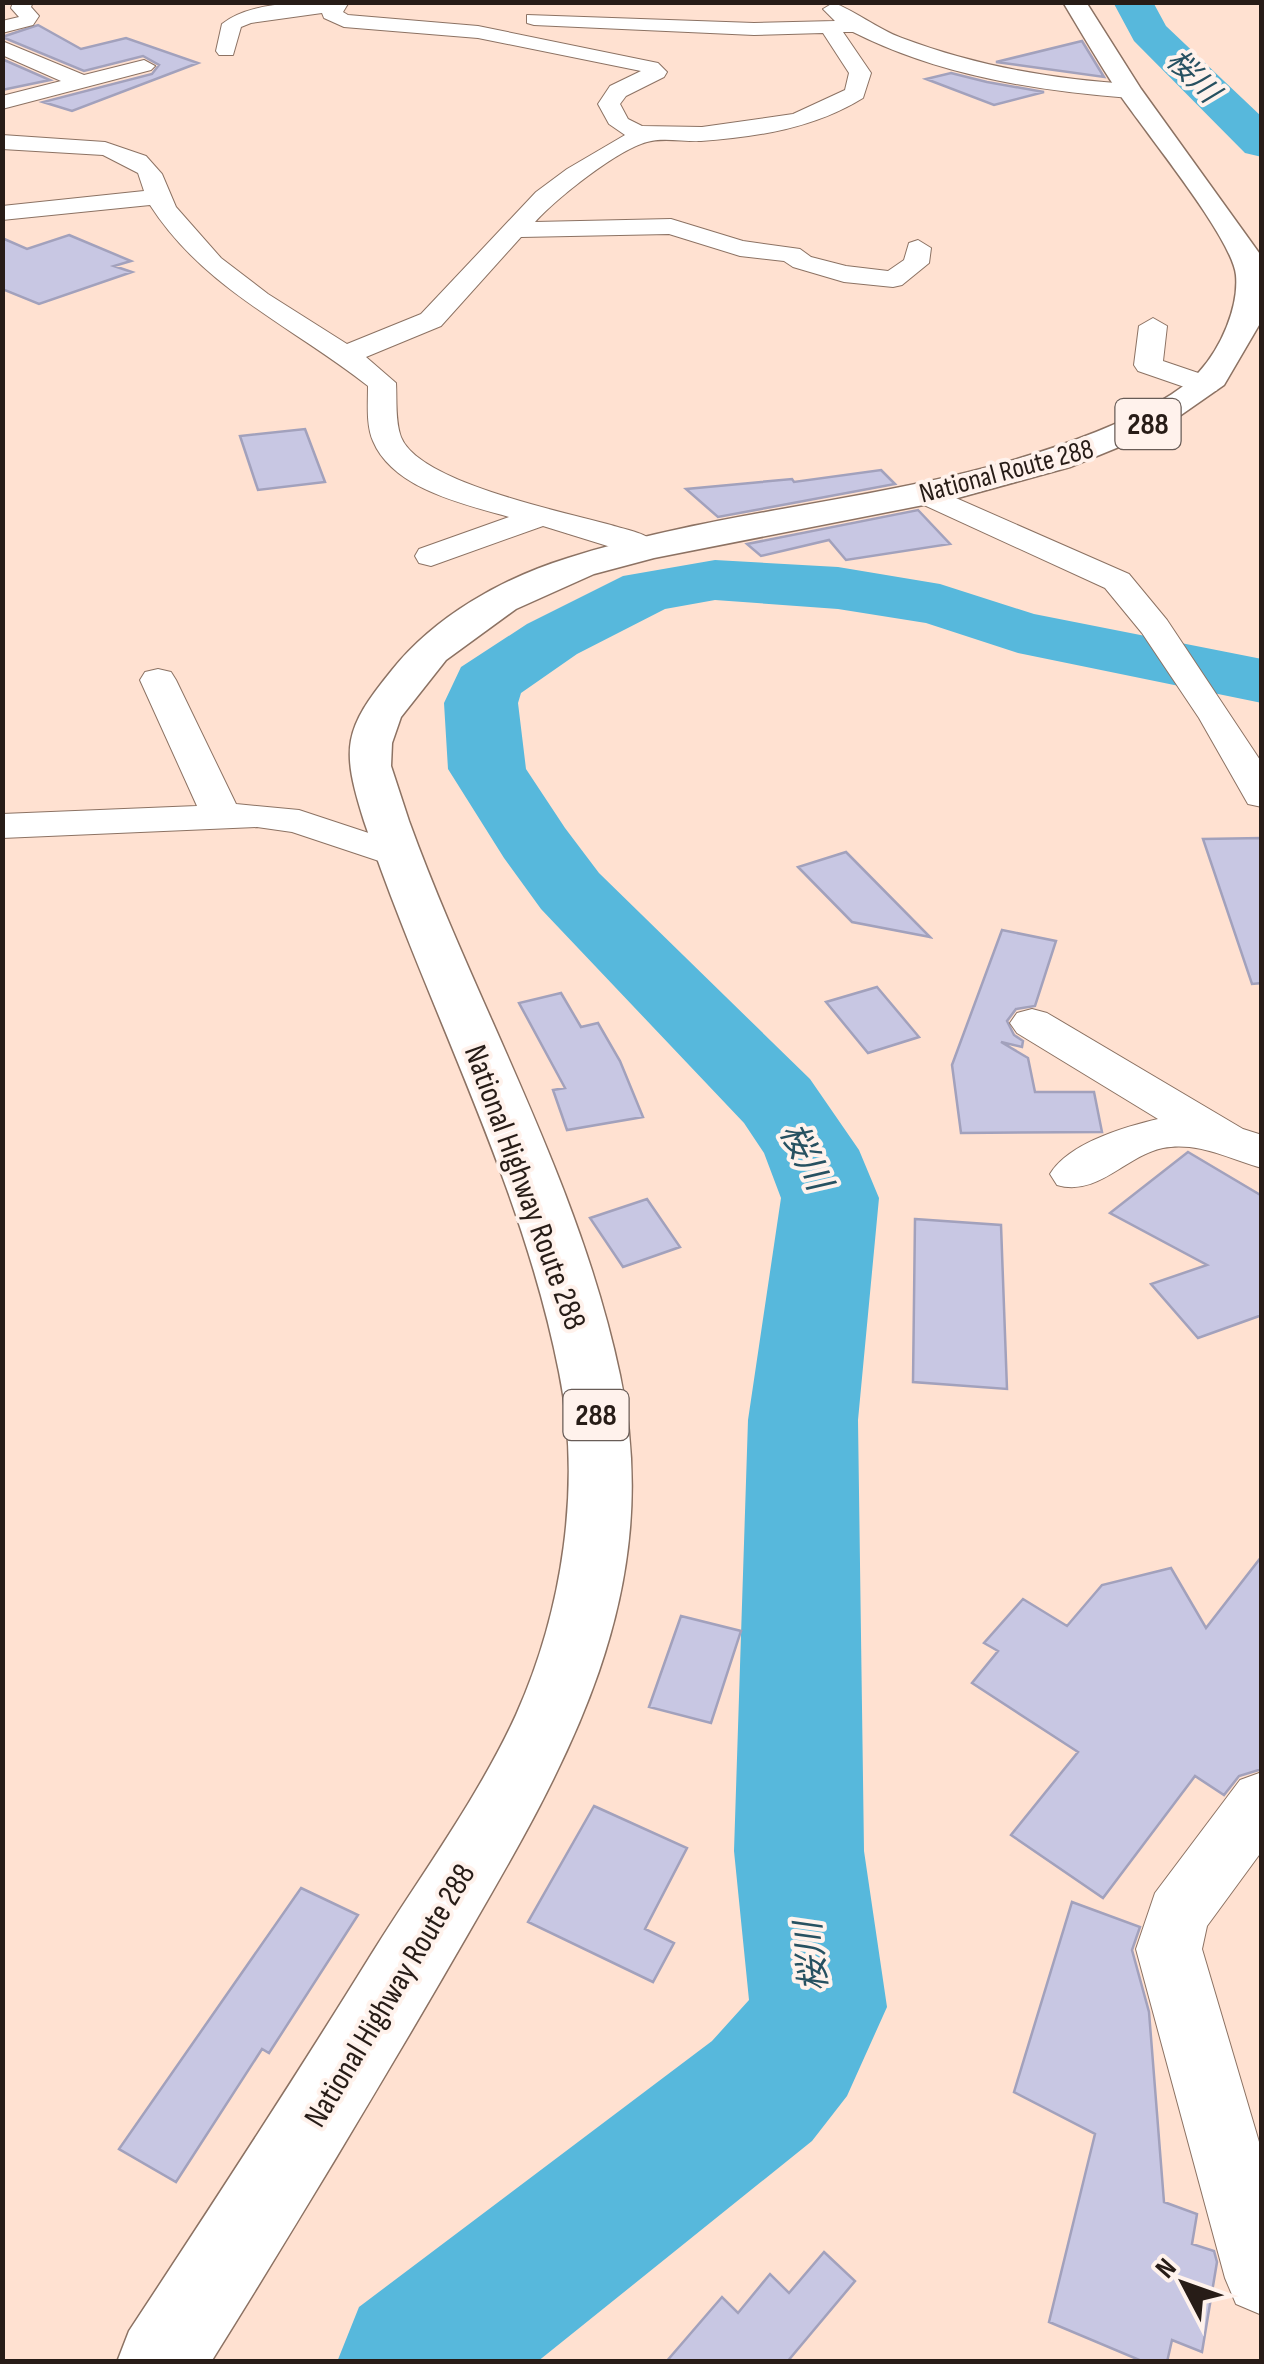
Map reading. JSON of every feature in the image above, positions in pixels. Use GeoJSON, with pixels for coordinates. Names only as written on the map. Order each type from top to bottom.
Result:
{"type":"FeatureCollection","features":[{"type":"Feature","properties":{"kind":"highway","name":"National Route 288"},"geometry":{"type":"LineString","coordinates":[[643,547],[924,493],[997,477],[1087,450],[1168,413],[1206,385],[1233,356],[1243,334],[1254,286],[1244,250],[1130,92],[1074,2]]}},
{"type":"Feature","properties":{"kind":"highway","name":"National Highway Route 288"},"geometry":{"type":"LineString","coordinates":[[160,2362],[328,2101],[490,1826],[563,1683],[588,1594],[598,1520],[601,1448],[590,1377],[563,1269],[508,1118],[397,855],[368,765],[371,739],[395,692],[417,667],[480,614],[553,577],[643,547]]}},
{"type":"Feature","properties":{"kind":"street"},"geometry":{"type":"LineString","coordinates":[[828,2],[835,12],[856,26],[932,56],[1012,79],[1130,92]]}},
{"type":"Feature","properties":{"kind":"street"},"geometry":{"type":"LineString","coordinates":[[226,50],[232,24],[240,20],[264,12],[332,4],[597,24],[830,29],[856,26]]}},
{"type":"Feature","properties":{"kind":"street"},"geometry":{"type":"LineString","coordinates":[[332,4],[333,18],[344,21],[478,32],[651,66],[656,72],[618,91],[609,104],[618,122],[644,134]]}},
{"type":"Feature","properties":{"kind":"street"},"geometry":{"type":"LineString","coordinates":[[2,27],[26,22],[33,7]]}},
{"type":"Feature","properties":{"kind":"street"},"geometry":{"type":"LineString","coordinates":[[348,354],[431,320],[515,230],[575,174],[644,134],[750,126],[810,116],[839,104],[854,93],[860,72],[830,29]]}},
{"type":"Feature","properties":{"kind":"street"},"geometry":{"type":"LineString","coordinates":[[2,47],[81,82]]}},
{"type":"Feature","properties":{"kind":"street"},"geometry":{"type":"LineString","coordinates":[[2,103],[144,66]]}},
{"type":"Feature","properties":{"kind":"street"},"geometry":{"type":"LineString","coordinates":[[2,142],[76,145],[129,156],[148,168],[157,184],[157,197],[194,246],[226,273],[348,354],[382,383],[390,445],[414,469],[443,486],[643,547]]}},
{"type":"Feature","properties":{"kind":"street"},"geometry":{"type":"LineString","coordinates":[[2,213],[157,197]]}},
{"type":"Feature","properties":{"kind":"street"},"geometry":{"type":"LineString","coordinates":[[515,230],[671,226],[740,248],[790,254],[802,262],[844,274],[893,279],[916,264],[918,248]]}},
{"type":"Feature","properties":{"kind":"street"},"geometry":{"type":"LineString","coordinates":[[1152,326],[1148,365],[1206,385]]}},
{"type":"Feature","properties":{"kind":"street"},"geometry":{"type":"LineString","coordinates":[[924,493],[1117,581],[1155,627],[1219,721],[1262,796]]}},
{"type":"Feature","properties":{"kind":"street"},"geometry":{"type":"LineString","coordinates":[[432,556],[544,515]]}},
{"type":"Feature","properties":{"kind":"street"},"geometry":{"type":"LineString","coordinates":[[158,680],[213,791],[219,815]]}},
{"type":"Feature","properties":{"kind":"street"},"geometry":{"type":"LineString","coordinates":[[1219,721],[1262,725]]}},
{"type":"Feature","properties":{"kind":"street"},"geometry":{"type":"LineString","coordinates":[[2,826],[219,815],[299,822],[397,855]]}},
{"type":"Feature","properties":{"kind":"street"},"geometry":{"type":"LineString","coordinates":[[1032,1023],[1244,1146]]}},
{"type":"Feature","properties":{"kind":"street"},"geometry":{"type":"LineString","coordinates":[[1074,1174],[1152,1132],[1180,1128],[1244,1146]]}},
{"type":"Feature","properties":{"kind":"street"},"geometry":{"type":"LineString","coordinates":[[1262,1800],[1178,1914],[1169,1949],[1262,2278]]}},
{"type":"Feature","properties":{"kind":"building"},"geometry":{"type":"Polygon","coordinates":[[[38,25],[81,49],[126,38],[198,63],[72,111],[43,102],[152,74],[159,65],[143,56],[84,71],[2,37],[38,25]]]}},
{"type":"Feature","properties":{"kind":"building"},"geometry":{"type":"Polygon","coordinates":[[[1082,41],[1104,77],[996,62],[1082,41]]]}},
{"type":"Feature","properties":{"kind":"building"},"geometry":{"type":"Polygon","coordinates":[[[2,59],[50,80],[2,90],[2,59]]]}},
{"type":"Feature","properties":{"kind":"building"},"geometry":{"type":"Polygon","coordinates":[[[951,73],[1044,92],[994,105],[926,79],[951,73]]]}},
{"type":"Feature","properties":{"kind":"building"},"geometry":{"type":"Polygon","coordinates":[[[69,235],[131,261],[114,266],[132,272],[39,304],[2,289],[2,238],[27,249],[69,235]]]}},
{"type":"Feature","properties":{"kind":"building"},"geometry":{"type":"Polygon","coordinates":[[[305,429],[325,482],[258,490],[240,436],[305,429]]]}},
{"type":"Feature","properties":{"kind":"building"},"geometry":{"type":"Polygon","coordinates":[[[881,470],[895,484],[718,517],[686,489],[792,479],[794,482],[881,470]]]}},
{"type":"Feature","properties":{"kind":"building"},"geometry":{"type":"Polygon","coordinates":[[[918,510],[950,544],[846,560],[829,540],[761,556],[747,544],[918,510]]]}},
{"type":"Feature","properties":{"kind":"building"},"geometry":{"type":"Polygon","coordinates":[[[1262,838],[1262,983],[1252,984],[1203,839],[1262,838]]]}},
{"type":"Feature","properties":{"kind":"building"},"geometry":{"type":"Polygon","coordinates":[[[846,852],[930,937],[852,922],[798,867],[846,852]]]}},
{"type":"Feature","properties":{"kind":"building"},"geometry":{"type":"Polygon","coordinates":[[[1002,930],[1056,941],[1035,1006],[1016,1009],[1007,1021],[1014,1035],[1023,1041],[1022,1047],[1001,1042],[1028,1058],[1035,1092],[1094,1092],[1102,1132],[961,1133],[952,1065],[1002,930]]]}},
{"type":"Feature","properties":{"kind":"building"},"geometry":{"type":"Polygon","coordinates":[[[877,987],[919,1037],[868,1053],[826,1002],[877,987]]]}},
{"type":"Feature","properties":{"kind":"building"},"geometry":{"type":"Polygon","coordinates":[[[561,993],[581,1027],[598,1023],[620,1061],[643,1117],[567,1130],[553,1090],[565,1088],[519,1003],[561,993]]]}},
{"type":"Feature","properties":{"kind":"building"},"geometry":{"type":"Polygon","coordinates":[[[1188,1152],[1262,1196],[1262,1315],[1198,1338],[1151,1284],[1207,1265],[1110,1213],[1188,1152]]]}},
{"type":"Feature","properties":{"kind":"building"},"geometry":{"type":"Polygon","coordinates":[[[647,1199],[680,1247],[623,1267],[590,1218],[647,1199]]]}},
{"type":"Feature","properties":{"kind":"building"},"geometry":{"type":"Polygon","coordinates":[[[915,1219],[1001,1225],[1007,1389],[913,1382],[915,1219]]]}},
{"type":"Feature","properties":{"kind":"building"},"geometry":{"type":"Polygon","coordinates":[[[1262,1556],[1262,1769],[1239,1776],[1224,1795],[1195,1776],[1103,1898],[1011,1835],[1078,1752],[972,1683],[998,1651],[984,1643],[1023,1599],[1067,1626],[1102,1585],[1171,1568],[1206,1628],[1262,1556]]]}},
{"type":"Feature","properties":{"kind":"building"},"geometry":{"type":"Polygon","coordinates":[[[681,1616],[741,1631],[711,1723],[649,1707],[681,1616]]]}},
{"type":"Feature","properties":{"kind":"building"},"geometry":{"type":"Polygon","coordinates":[[[594,1806],[687,1848],[645,1929],[674,1943],[653,1982],[528,1922],[594,1806]]]}},
{"type":"Feature","properties":{"kind":"building"},"geometry":{"type":"Polygon","coordinates":[[[301,1888],[358,1915],[269,2053],[262,2049],[176,2182],[119,2149],[301,1888]]]}},
{"type":"Feature","properties":{"kind":"building"},"geometry":{"type":"Polygon","coordinates":[[[1072,1902],[1140,1927],[1132,1950],[1149,2012],[1164,2202],[1197,2214],[1192,2244],[1214,2251],[1217,2262],[1202,2352],[1172,2340],[1167,2362],[1144,2362],[1049,2322],[1095,2134],[1014,2092],[1072,1902]]]}},
{"type":"Feature","properties":{"kind":"building"},"geometry":{"type":"Polygon","coordinates":[[[824,2252],[855,2281],[787,2362],[666,2362],[722,2297],[738,2313],[770,2274],[789,2293],[824,2252]]]}},
{"type":"Feature","properties":{"kind":"waterway","name":"桜川"},"geometry":{"type":"LineString","coordinates":[[1133,2],[1149,32],[1262,143]]}},
{"type":"Feature","properties":{"kind":"waterway","name":"桜川"},"geometry":{"type":"LineString","coordinates":[[414,2362],[762,2091],[798,2048],[818,2007],[799,1851],[803,1420],[830,1198],[811,1150],[777,1101],[570,891],[533,841],[487,769],[481,703],[487,683],[552,639],[647,591],[715,580],[838,588],[940,605],[1018,632],[1262,681]]}}]}
